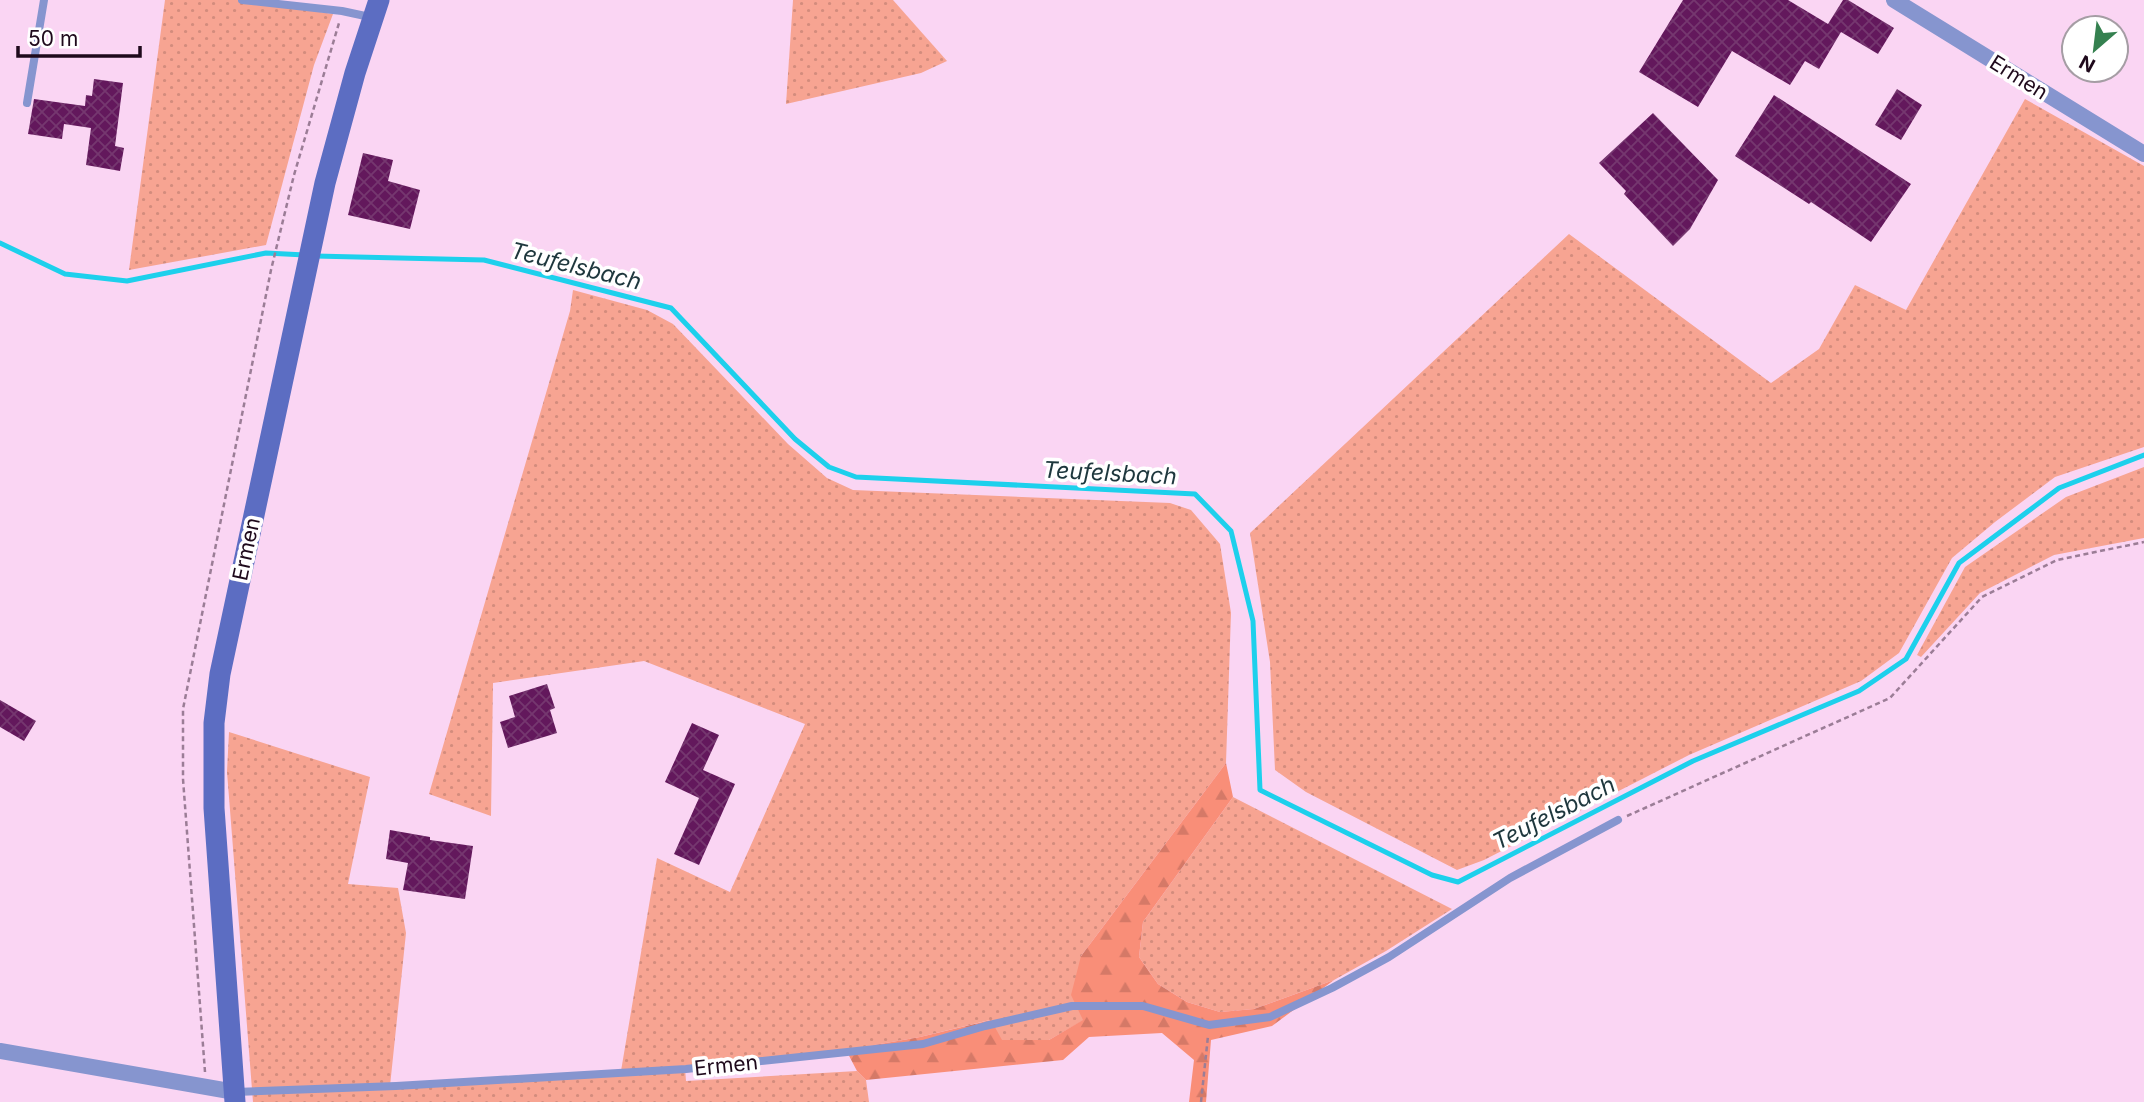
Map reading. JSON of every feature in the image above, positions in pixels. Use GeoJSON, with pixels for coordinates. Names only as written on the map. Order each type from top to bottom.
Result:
{"type":"FeatureCollection","features":[{"type":"Feature","properties":{"kind":"main road","name":"Ermen"},"geometry":{"type":"LineString","coordinates":[[235,1097],[214,808],[214,723],[230,620],[304,276],[340,124],[376,9]]}},
{"type":"Feature","properties":{"kind":"street","name":"Ermen"},"geometry":{"type":"LineString","coordinates":[[1894,0],[2144,154]]}},
{"type":"Feature","properties":{"kind":"street","name":"Ermen"},"geometry":{"type":"LineString","coordinates":[[0,1051],[235,1097]]}},
{"type":"Feature","properties":{"kind":"lane"},"geometry":{"type":"LineString","coordinates":[[27,103],[44,0]]}},
{"type":"Feature","properties":{"kind":"lane","name":"Ermen"},"geometry":{"type":"LineString","coordinates":[[242,0],[342,11],[376,9]]}},
{"type":"Feature","properties":{"kind":"lane"},"geometry":{"type":"LineString","coordinates":[[1209,1025],[1270,1017],[1332,988],[1388,957],[1510,878],[1618,820]]}},
{"type":"Feature","properties":{"kind":"lane","name":"Ermen"},"geometry":{"type":"LineString","coordinates":[[235,1097],[714,1066],[923,1044],[985,1026],[1072,1006],[1143,1006],[1209,1025]]}},
{"type":"Feature","properties":{"kind":"path"},"geometry":{"type":"LineString","coordinates":[[271,270],[342,11]]}},
{"type":"Feature","properties":{"kind":"path"},"geometry":{"type":"LineString","coordinates":[[1618,820],[1889,698],[1982,597],[2057,560],[2144,542]]}},
{"type":"Feature","properties":{"kind":"path"},"geometry":{"type":"LineString","coordinates":[[1201,1102],[1209,1025]]}},
{"type":"Feature","properties":{"kind":"shaded area"},"geometry":{"type":"Polygon","coordinates":[[[165,0],[240,0],[333,14],[314,65],[266,245],[129,270],[165,0]]]}},
{"type":"Feature","properties":{"kind":"shaded area"},"geometry":{"type":"Polygon","coordinates":[[[793,0],[893,0],[947,61],[921,73],[786,104],[793,0]]]}},
{"type":"Feature","properties":{"kind":"shaded area"},"geometry":{"type":"Polygon","coordinates":[[[2025,99],[2144,166],[2144,447],[2055,477],[1995,522],[1952,558],[1899,653],[1861,681],[1689,755],[1484,860],[1457,870],[1306,792],[1275,770],[1270,662],[1250,533],[1569,234],[1771,383],[1819,349],[1855,285],[1906,310],[2025,99]]]}},
{"type":"Feature","properties":{"kind":"shaded area"},"geometry":{"type":"Polygon","coordinates":[[[573,290],[647,310],[673,324],[788,444],[827,478],[853,490],[1170,503],[1191,510],[1220,544],[1231,613],[1226,763],[1081,956],[1084,1020],[1049,1040],[1001,1040],[990,1020],[920,1037],[846,1050],[685,1068],[686,1081],[857,1071],[866,1080],[869,1102],[253,1102],[227,772],[229,732],[370,777],[348,884],[398,888],[406,933],[390,1086],[621,1071],[657,858],[730,892],[805,724],[644,661],[493,683],[491,816],[429,794],[570,311],[573,290]]]}},
{"type":"Feature","properties":{"kind":"shaded area"},"geometry":{"type":"Polygon","coordinates":[[[2144,467],[2144,538],[2054,555],[1980,593],[1921,657],[1917,655],[1965,567],[2066,497],[2144,467]]]}},
{"type":"Feature","properties":{"kind":"shaded area"},"geometry":{"type":"Polygon","coordinates":[[[1233,797],[1452,909],[1334,980],[1254,1009],[1220,1012],[1187,1002],[1158,984],[1139,957],[1143,922],[1233,797]]]}},
{"type":"Feature","properties":{"kind":"green space"},"geometry":{"type":"Polygon","coordinates":[[[1226,763],[1233,797],[1143,922],[1139,957],[1158,984],[1187,1002],[1220,1012],[1254,1009],[1334,980],[1272,1026],[1211,1040],[1206,1102],[1189,1102],[1194,1060],[1162,1033],[1089,1037],[1063,1060],[866,1080],[857,1071],[846,1050],[920,1037],[991,1020],[1002,1040],[1049,1040],[1083,1020],[1071,995],[1081,956],[1226,763]]]}},
{"type":"Feature","properties":{"kind":"building"},"geometry":{"type":"Polygon","coordinates":[[[1683,0],[1788,0],[1828,24],[1843,0],[1848,0],[1894,28],[1878,54],[1841,32],[1819,69],[1805,61],[1790,85],[1732,51],[1698,107],[1639,72],[1683,0]]]}},
{"type":"Feature","properties":{"kind":"building"},"geometry":{"type":"Polygon","coordinates":[[[94,79],[123,83],[115,146],[124,148],[120,171],[86,165],[91,128],[64,124],[62,139],[28,134],[34,99],[85,106],[86,95],[92,96],[94,79]]]}},
{"type":"Feature","properties":{"kind":"building"},"geometry":{"type":"Polygon","coordinates":[[[1897,89],[1922,105],[1901,140],[1875,125],[1897,89]]]}},
{"type":"Feature","properties":{"kind":"building"},"geometry":{"type":"Polygon","coordinates":[[[1774,95],[1911,184],[1871,242],[1735,156],[1774,95]]]}},
{"type":"Feature","properties":{"kind":"building"},"geometry":{"type":"Polygon","coordinates":[[[1653,113],[1718,180],[1690,229],[1673,246],[1599,163],[1653,113]]]}},
{"type":"Feature","properties":{"kind":"building"},"geometry":{"type":"Polygon","coordinates":[[[363,153],[393,160],[388,181],[420,190],[410,229],[348,215],[363,153]]]}},
{"type":"Feature","properties":{"kind":"building"},"geometry":{"type":"Polygon","coordinates":[[[547,684],[555,708],[550,710],[557,733],[508,748],[500,722],[515,717],[509,696],[547,684]]]}},
{"type":"Feature","properties":{"kind":"building"},"geometry":{"type":"Polygon","coordinates":[[[0,700],[36,721],[24,741],[0,727],[0,700]]]}},
{"type":"Feature","properties":{"kind":"building"},"geometry":{"type":"Polygon","coordinates":[[[692,723],[719,735],[703,770],[735,784],[699,865],[674,854],[699,798],[665,782],[692,723]]]}},
{"type":"Feature","properties":{"kind":"building"},"geometry":{"type":"Polygon","coordinates":[[[390,830],[430,837],[430,840],[473,846],[465,899],[403,890],[408,863],[386,859],[390,830]]]}},
{"type":"Feature","properties":{"kind":"waterway","name":"Teufelsbach"},"geometry":{"type":"LineString","coordinates":[[0,243],[65,274],[127,281],[266,253],[305,255]]}},
{"type":"Feature","properties":{"kind":"waterway","name":"Teufelsbach"},"geometry":{"type":"LineString","coordinates":[[315,256],[484,260],[671,308],[795,439],[829,467],[856,477],[1195,494],[1231,531],[1253,621],[1260,790],[1432,875],[1458,882],[1693,761],[1859,691],[1906,659],[1959,563],[2059,488],[2144,455]]}}]}
